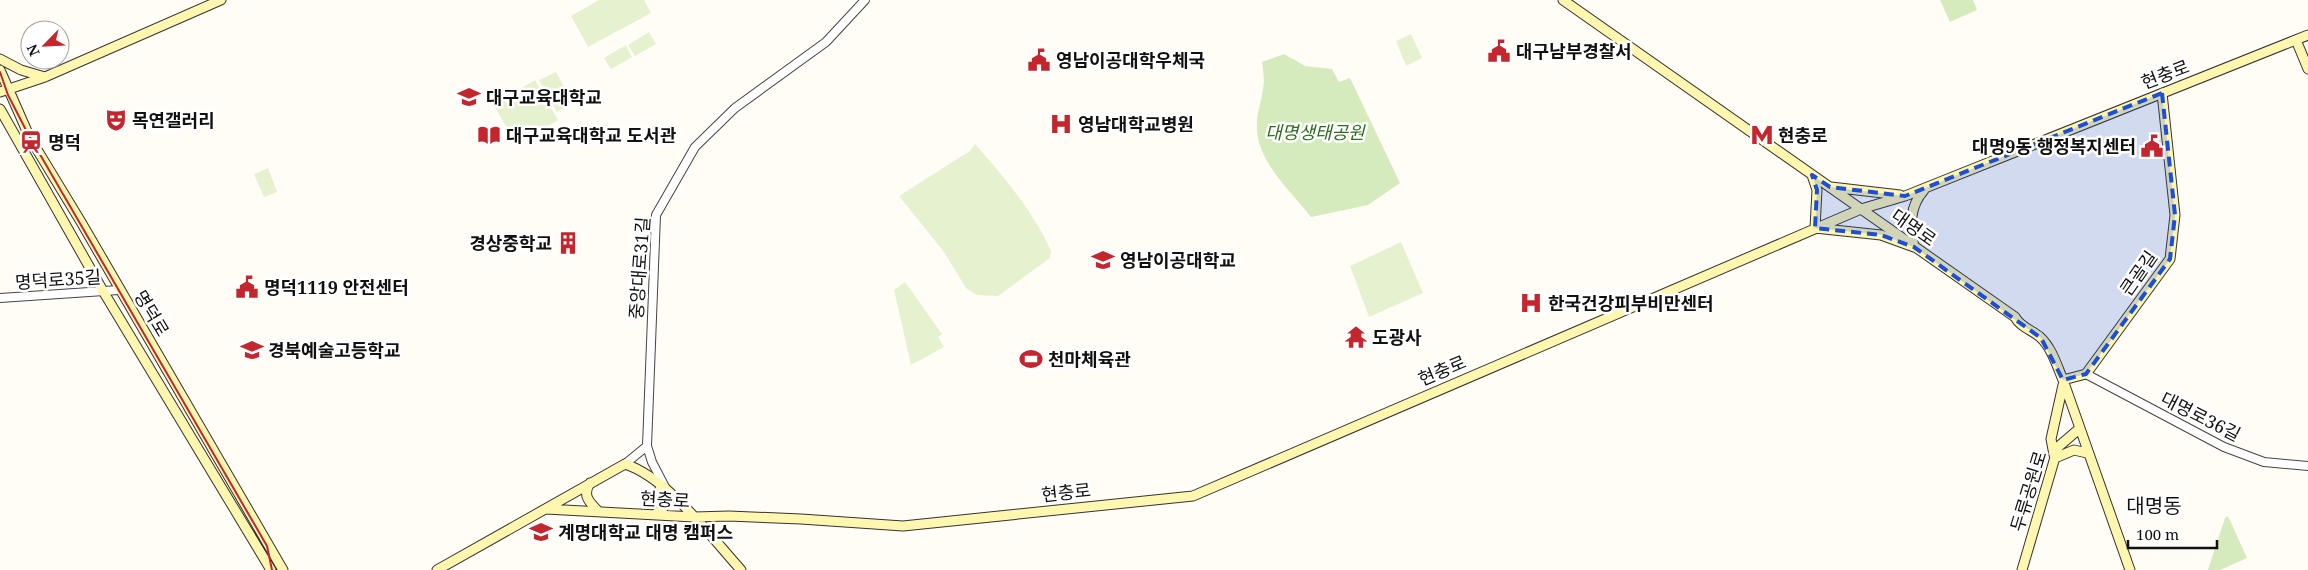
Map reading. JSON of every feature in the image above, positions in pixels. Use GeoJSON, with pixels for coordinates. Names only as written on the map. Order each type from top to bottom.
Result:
{"type":"FeatureCollection","features":[{"type":"Feature","properties":{"kind":"main road"},"geometry":{"type":"LineString","coordinates":[[4,91],[45,77],[221,0]]}},
{"type":"Feature","properties":{"kind":"main road","name":"대명로"},"geometry":{"type":"LineString","coordinates":[[1563,0],[2041,338],[2054,358],[2130,570]]}},
{"type":"Feature","properties":{"kind":"main road","name":"현충로"},"geometry":{"type":"LineString","coordinates":[[546,509],[694,517],[729,516],[903,526],[1193,496],[1814,228],[1861,209],[1905,196],[2308,35]]}},
{"type":"Feature","properties":{"kind":"main road"},"geometry":{"type":"LineString","coordinates":[[2296,40],[2308,69]]}},
{"type":"Feature","properties":{"kind":"main road"},"geometry":{"type":"LineString","coordinates":[[0,59],[21,70],[45,77]]}},
{"type":"Feature","properties":{"kind":"main road","name":"명덕로"},"geometry":{"type":"LineString","coordinates":[[0,70],[4,91],[30,138],[81,222],[283,570]]}},
{"type":"Feature","properties":{"kind":"main road","name":"큰골길"},"geometry":{"type":"LineString","coordinates":[[2086,374],[2170,259],[2174,236],[2174,215],[2162,93]]}},
{"type":"Feature","properties":{"kind":"main road","name":"명덕로"},"geometry":{"type":"LineString","coordinates":[[0,109],[103,291],[271,570]]}},
{"type":"Feature","properties":{"kind":"main road"},"geometry":{"type":"LineString","coordinates":[[0,119],[8,124]]}},
{"type":"Feature","properties":{"kind":"main road"},"geometry":{"type":"LineString","coordinates":[[1812,175],[1817,190],[1814,228],[1881,235],[1914,247]]}},
{"type":"Feature","properties":{"kind":"main road"},"geometry":{"type":"LineString","coordinates":[[1830,187],[1905,196]]}},
{"type":"Feature","properties":{"kind":"main road"},"geometry":{"type":"LineString","coordinates":[[1914,247],[1910,225],[1916,200],[1927,187]]}},
{"type":"Feature","properties":{"kind":"main road"},"geometry":{"type":"LineString","coordinates":[[2086,374],[2063,382],[2051,439],[2055,458],[2074,450],[2087,453]]}},
{"type":"Feature","properties":{"kind":"main road","name":"두류공원로"},"geometry":{"type":"LineString","coordinates":[[2022,570],[2058,446],[2079,429]]}},
{"type":"Feature","properties":{"kind":"main road"},"geometry":{"type":"LineString","coordinates":[[437,570],[625,464]]}},
{"type":"Feature","properties":{"kind":"main road","name":"중앙대로31길"},"geometry":{"type":"LineString","coordinates":[[625,464],[639,469],[668,493],[694,517],[741,570]]}},
{"type":"Feature","properties":{"kind":"main road"},"geometry":{"type":"LineString","coordinates":[[590,483],[586,494],[587,499],[598,511]]}},
{"type":"Feature","properties":{"kind":"main road"},"geometry":{"type":"LineString","coordinates":[[654,515],[663,508],[665,502],[665,497],[658,484]]}},
{"type":"Feature","properties":{"kind":"street","name":"중앙대로31길"},"geometry":{"type":"LineString","coordinates":[[668,493],[652,462],[647,446],[656,215],[695,147],[735,108],[826,42],[865,0]]}},
{"type":"Feature","properties":{"kind":"street","name":"명덕로35길"},"geometry":{"type":"LineString","coordinates":[[0,298],[119,290]]}},
{"type":"Feature","properties":{"kind":"street","name":"대명로36길"},"geometry":{"type":"LineString","coordinates":[[2086,374],[2224,447],[2264,462],[2308,466]]}},
{"type":"Feature","properties":{"kind":"street"},"geometry":{"type":"LineString","coordinates":[[625,464],[647,446]]}},
{"type":"Feature","properties":{"kind":"highlighted area"},"geometry":{"type":"Polygon","coordinates":[[[2162,93],[2175,215],[2170,259],[2086,374],[2063,380],[2041,338],[1914,247],[1881,235],[1815,228],[1817,190],[1812,175],[1830,187],[1905,196],[2162,93]]]}},
{"type":"Feature","properties":{"kind":"green space"},"geometry":{"type":"Polygon","coordinates":[[[599,0],[644,0],[651,13],[588,47],[571,16],[599,0]]]}},
{"type":"Feature","properties":{"kind":"green space"},"geometry":{"type":"Polygon","coordinates":[[[1940,0],[1973,0],[1977,10],[1950,22],[1940,0]]]}},
{"type":"Feature","properties":{"kind":"green space"},"geometry":{"type":"Polygon","coordinates":[[[649,32],[656,44],[635,56],[628,45],[649,32]]]}},
{"type":"Feature","properties":{"kind":"green space"},"geometry":{"type":"Polygon","coordinates":[[[1411,34],[1422,58],[1406,66],[1396,41],[1411,34]]]}},
{"type":"Feature","properties":{"kind":"green space"},"geometry":{"type":"Polygon","coordinates":[[[626,45],[632,57],[611,69],[604,58],[626,45]]]}},
{"type":"Feature","properties":{"kind":"green space","name":"대명생태공원"},"geometry":{"type":"Polygon","coordinates":[[[1284,54],[1305,66],[1332,69],[1339,82],[1350,78],[1400,183],[1368,205],[1311,217],[1270,166],[1259,142],[1257,130],[1264,83],[1262,62],[1284,54]]]}},
{"type":"Feature","properties":{"kind":"green space"},"geometry":{"type":"Polygon","coordinates":[[[556,72],[573,103],[557,112],[539,80],[556,72]]]}},
{"type":"Feature","properties":{"kind":"green space"},"geometry":{"type":"Polygon","coordinates":[[[535,80],[558,120],[516,145],[494,105],[535,80]]]}},
{"type":"Feature","properties":{"kind":"green space"},"geometry":{"type":"Polygon","coordinates":[[[975,144],[1027,208],[1051,251],[1050,258],[998,296],[977,295],[966,288],[944,252],[899,196],[970,151],[975,144]]]}},
{"type":"Feature","properties":{"kind":"green space"},"geometry":{"type":"Polygon","coordinates":[[[268,168],[277,192],[264,197],[254,174],[268,168]]]}},
{"type":"Feature","properties":{"kind":"green space"},"geometry":{"type":"Polygon","coordinates":[[[1401,242],[1423,293],[1369,317],[1350,266],[1401,242]]]}},
{"type":"Feature","properties":{"kind":"green space"},"geometry":{"type":"Polygon","coordinates":[[[905,282],[942,334],[938,337],[944,347],[911,365],[894,290],[905,282]]]}},
{"type":"Feature","properties":{"kind":"green space"},"geometry":{"type":"Polygon","coordinates":[[[2228,516],[2247,558],[2220,570],[2208,570],[2225,518],[2228,516]]]}},
{"type":"Feature","properties":{"kind":"railway"},"geometry":{"type":"LineString","coordinates":[[0,72],[8,95],[27,132],[267,546],[272,570]]}},
{"type":"Feature","properties":{"kind":"place","name":"대구남부경찰서"},"geometry":{"type":"Point","coordinates":[1499,51]}},
{"type":"Feature","properties":{"kind":"place","name":"영남이공대학우체국"},"geometry":{"type":"Point","coordinates":[1039,60]}},
{"type":"Feature","properties":{"kind":"place","name":"대구교육대학교"},"geometry":{"type":"Point","coordinates":[469,97]}},
{"type":"Feature","properties":{"kind":"place","name":"목연갤러리"},"geometry":{"type":"Point","coordinates":[116,120]}},
{"type":"Feature","properties":{"kind":"place","name":"영남대학교병원"},"geometry":{"type":"Point","coordinates":[1061,124]}},
{"type":"Feature","properties":{"kind":"place","name":"대구교육대학교 도서관"},"geometry":{"type":"Point","coordinates":[489,135]}},
{"type":"Feature","properties":{"kind":"place","name":"현충로"},"geometry":{"type":"Point","coordinates":[1762,135]}},
{"type":"Feature","properties":{"kind":"place","name":"명덕"},"geometry":{"type":"Point","coordinates":[31,142]}},
{"type":"Feature","properties":{"kind":"place","name":"대명9동 행정복지센터"},"geometry":{"type":"Point","coordinates":[2152,146]}},
{"type":"Feature","properties":{"kind":"place","name":"경상중학교"},"geometry":{"type":"Point","coordinates":[568,243]}},
{"type":"Feature","properties":{"kind":"place","name":"영남이공대학교"},"geometry":{"type":"Point","coordinates":[1103,260]}},
{"type":"Feature","properties":{"kind":"place","name":"명덕1119 안전센터"},"geometry":{"type":"Point","coordinates":[247,287]}},
{"type":"Feature","properties":{"kind":"place","name":"한국건강피부비만센터"},"geometry":{"type":"Point","coordinates":[1531,303]}},
{"type":"Feature","properties":{"kind":"place","name":"도광사"},"geometry":{"type":"Point","coordinates":[1356,337]}},
{"type":"Feature","properties":{"kind":"place","name":"경북예술고등학교"},"geometry":{"type":"Point","coordinates":[252,350]}},
{"type":"Feature","properties":{"kind":"place","name":"천마체육관"},"geometry":{"type":"Point","coordinates":[1031,359]}},
{"type":"Feature","properties":{"kind":"place","name":"계명대학교 대명 캠퍼스"},"geometry":{"type":"Point","coordinates":[541,532]}},
{"type":"Feature","properties":{"kind":"district","name":"대명동"},"geometry":{"type":"Point","coordinates":[2154,505]}}]}
